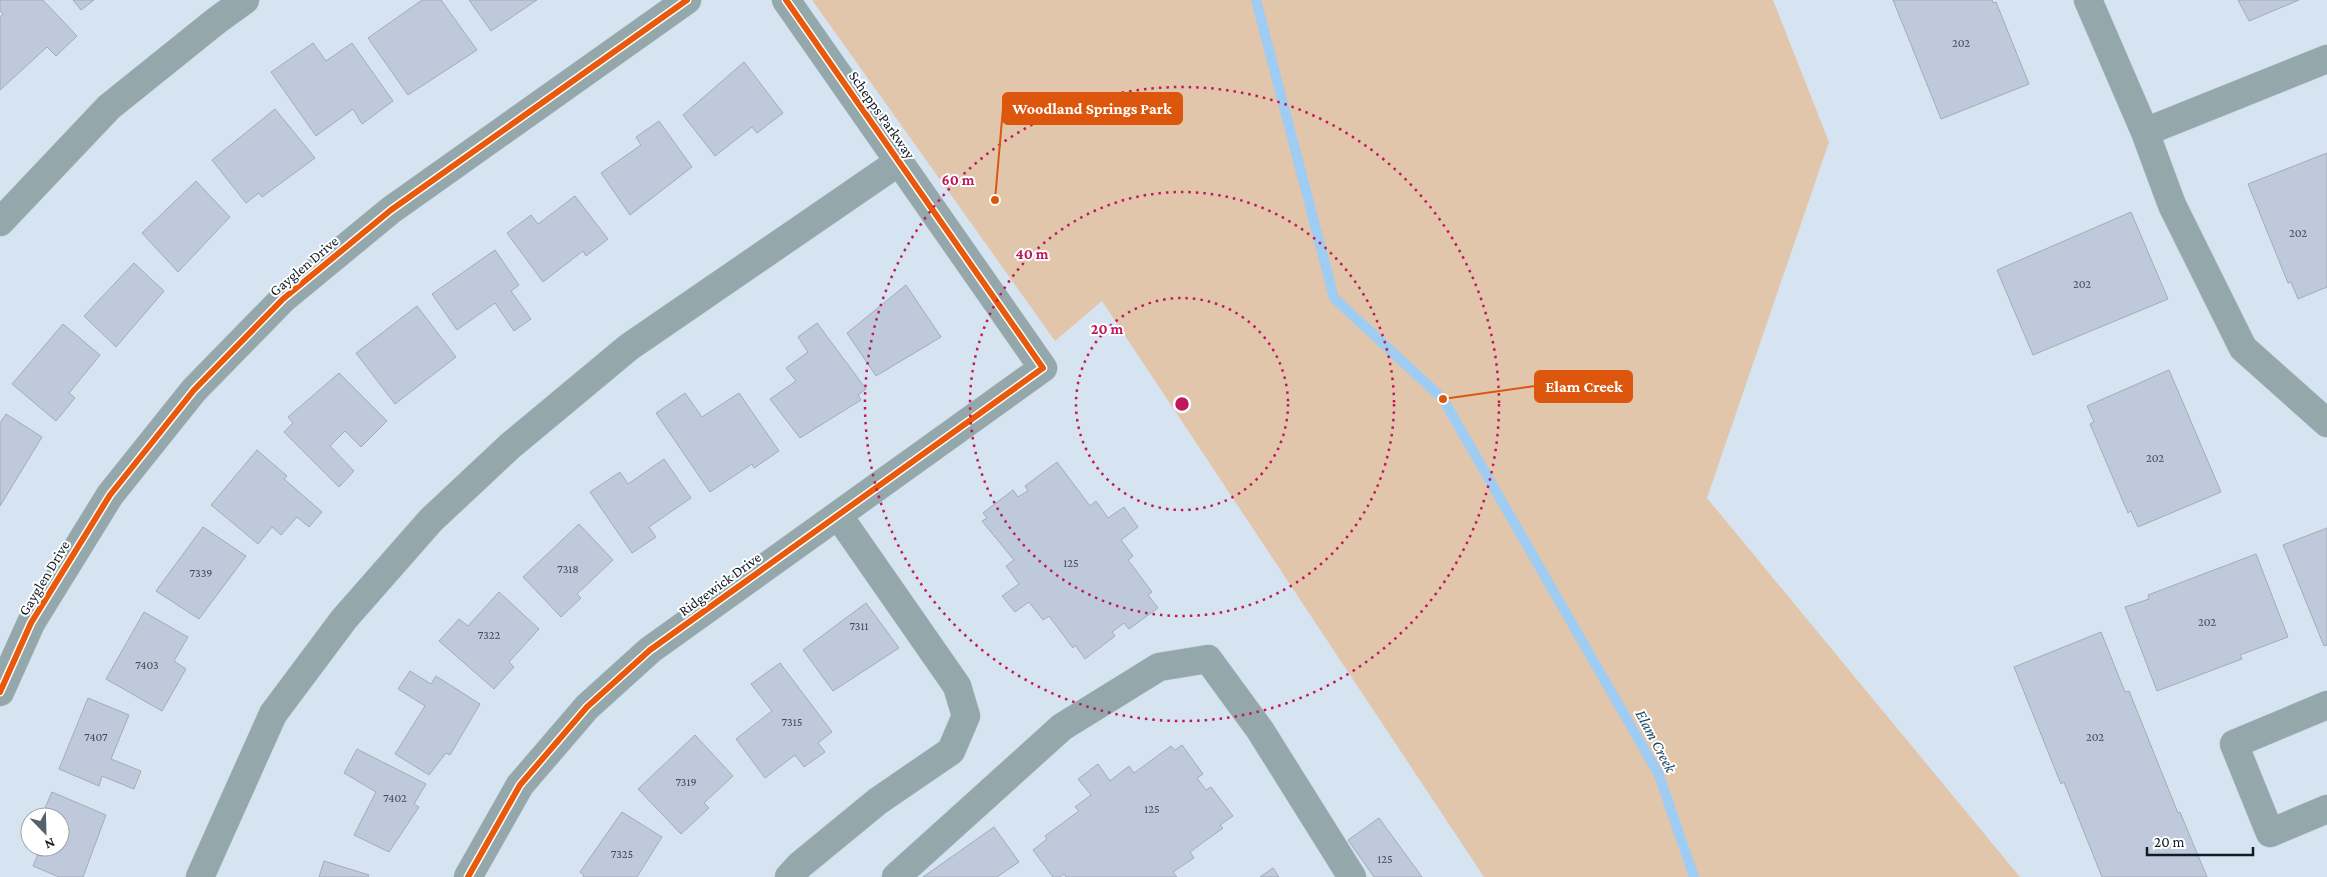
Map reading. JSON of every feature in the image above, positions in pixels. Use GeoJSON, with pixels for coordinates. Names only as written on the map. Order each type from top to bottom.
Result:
{"type":"FeatureCollection","features":[{"type":"Feature","properties":{"kind":"street"},"geometry":{"type":"LineString","coordinates":[[0,222],[109,107],[245,0]]}},
{"type":"Feature","properties":{"kind":"street","name":"Gayglen Drive"},"geometry":{"type":"LineString","coordinates":[[0,692],[31,623],[110,495],[194,390],[283,299],[391,210],[687,0]]}},
{"type":"Feature","properties":{"kind":"street","name":"Schepps Parkway"},"geometry":{"type":"LineString","coordinates":[[786,0],[1043,368]]}},
{"type":"Feature","properties":{"kind":"street"},"geometry":{"type":"LineString","coordinates":[[2088,0],[2145,132],[2172,205],[2244,348],[2327,423]]}},
{"type":"Feature","properties":{"kind":"street"},"geometry":{"type":"LineString","coordinates":[[2145,132],[2327,60]]}},
{"type":"Feature","properties":{"kind":"street"},"geometry":{"type":"LineString","coordinates":[[200,877],[273,714],[344,619],[431,520],[510,446],[629,348],[900,161]]}},
{"type":"Feature","properties":{"kind":"street","name":"Ridgewick Drive"},"geometry":{"type":"LineString","coordinates":[[468,877],[520,785],[588,707],[650,650],[1043,368]]}},
{"type":"Feature","properties":{"kind":"street"},"geometry":{"type":"LineString","coordinates":[[789,877],[800,864],[878,801],[952,751],[966,716],[957,686],[838,515]]}},
{"type":"Feature","properties":{"kind":"street"},"geometry":{"type":"LineString","coordinates":[[896,877],[1062,727],[1160,667],[1208,659],[1260,730],[1352,877]]}},
{"type":"Feature","properties":{"kind":"street"},"geometry":{"type":"LineString","coordinates":[[2327,705],[2234,744],[2270,833],[2327,809]]}},
{"type":"Feature","properties":{"kind":"shaded area"},"geometry":{"type":"Polygon","coordinates":[[[812,0],[1773,0],[1829,142],[1707,498],[2020,877],[1484,877],[1102,301],[1055,341],[812,0]]]}},
{"type":"Feature","properties":{"kind":"building"},"geometry":{"type":"Polygon","coordinates":[[[0,0],[43,0],[77,36],[56,56],[47,47],[0,90],[0,17],[3,14],[0,11],[0,0]]]}},
{"type":"Feature","properties":{"kind":"building"},"geometry":{"type":"Polygon","coordinates":[[[73,0],[94,0],[81,10],[73,0]]]}},
{"type":"Feature","properties":{"kind":"building"},"geometry":{"type":"Polygon","coordinates":[[[422,0],[441,0],[477,50],[408,95],[368,38],[422,0]]]}},
{"type":"Feature","properties":{"kind":"building"},"geometry":{"type":"Polygon","coordinates":[[[469,0],[537,0],[491,31],[469,0]]]}},
{"type":"Feature","properties":{"kind":"building"},"geometry":{"type":"Polygon","coordinates":[[[1893,0],[1992,0],[1993,3],[1996,2],[2029,84],[1941,119],[1893,0]]]}},
{"type":"Feature","properties":{"kind":"building"},"geometry":{"type":"Polygon","coordinates":[[[2238,0],[2299,0],[2249,21],[2238,0]]]}},
{"type":"Feature","properties":{"kind":"building"},"geometry":{"type":"Polygon","coordinates":[[[313,43],[326,61],[352,43],[393,101],[362,124],[353,109],[316,136],[271,72],[313,43]]]}},
{"type":"Feature","properties":{"kind":"building"},"geometry":{"type":"Polygon","coordinates":[[[744,62],[783,113],[757,133],[752,127],[715,156],[683,115],[744,62]]]}},
{"type":"Feature","properties":{"kind":"building"},"geometry":{"type":"Polygon","coordinates":[[[275,109],[315,158],[262,197],[259,193],[246,203],[212,160],[275,109]]]}},
{"type":"Feature","properties":{"kind":"building"},"geometry":{"type":"Polygon","coordinates":[[[659,121],[692,167],[630,215],[601,173],[641,145],[636,137],[659,121]]]}},
{"type":"Feature","properties":{"kind":"building"},"geometry":{"type":"Polygon","coordinates":[[[2327,153],[2327,287],[2298,299],[2291,282],[2288,283],[2248,184],[2327,153]]]}},
{"type":"Feature","properties":{"kind":"building"},"geometry":{"type":"Polygon","coordinates":[[[196,181],[230,217],[178,272],[142,233],[196,181]]]}},
{"type":"Feature","properties":{"kind":"building"},"geometry":{"type":"Polygon","coordinates":[[[575,196],[608,239],[586,256],[583,251],[543,282],[507,233],[531,215],[538,224],[575,196]]]}},
{"type":"Feature","properties":{"kind":"building"},"geometry":{"type":"Polygon","coordinates":[[[2131,212],[2168,299],[2033,355],[1997,270],[2131,212]]]}},
{"type":"Feature","properties":{"kind":"building"},"geometry":{"type":"Polygon","coordinates":[[[495,250],[519,285],[511,291],[531,319],[514,331],[495,303],[457,330],[432,294],[495,250]]]}},
{"type":"Feature","properties":{"kind":"building"},"geometry":{"type":"Polygon","coordinates":[[[134,263],[164,291],[116,347],[84,316],[134,263]]]}},
{"type":"Feature","properties":{"kind":"building"},"geometry":{"type":"Polygon","coordinates":[[[906,285],[941,337],[876,376],[847,333],[906,285]]]}},
{"type":"Feature","properties":{"kind":"building"},"geometry":{"type":"Polygon","coordinates":[[[417,306],[456,357],[395,404],[356,353],[417,306]]]}},
{"type":"Feature","properties":{"kind":"building"},"geometry":{"type":"Polygon","coordinates":[[[817,323],[866,389],[858,395],[861,400],[800,438],[770,399],[796,381],[786,368],[808,352],[798,337],[817,323]]]}},
{"type":"Feature","properties":{"kind":"building"},"geometry":{"type":"Polygon","coordinates":[[[63,324],[100,355],[69,393],[75,398],[56,421],[12,384],[63,324]]]}},
{"type":"Feature","properties":{"kind":"building"},"geometry":{"type":"Polygon","coordinates":[[[2169,370],[2221,492],[2138,527],[2131,511],[2128,513],[2090,424],[2094,422],[2087,406],[2169,370]]]}},
{"type":"Feature","properties":{"kind":"building"},"geometry":{"type":"Polygon","coordinates":[[[339,373],[387,421],[361,447],[345,431],[330,446],[354,471],[339,487],[284,432],[293,423],[288,417],[339,373]]]}},
{"type":"Feature","properties":{"kind":"building"},"geometry":{"type":"Polygon","coordinates":[[[685,393],[702,417],[739,393],[779,451],[754,468],[752,464],[710,492],[656,413],[685,393]]]}},
{"type":"Feature","properties":{"kind":"building"},"geometry":{"type":"Polygon","coordinates":[[[6,414],[42,437],[0,506],[0,423],[6,414]]]}},
{"type":"Feature","properties":{"kind":"building"},"geometry":{"type":"Polygon","coordinates":[[[257,450],[287,476],[284,479],[322,512],[309,527],[297,517],[281,535],[272,527],[258,544],[211,505],[257,450]]]}},
{"type":"Feature","properties":{"kind":"building"},"geometry":{"type":"Polygon","coordinates":[[[664,459],[691,498],[649,527],[656,537],[632,553],[590,492],[620,472],[628,484],[664,459]]]}},
{"type":"Feature","properties":{"kind":"building"},"geometry":{"type":"Polygon","coordinates":[[[1057,462],[1090,506],[1096,501],[1108,518],[1124,507],[1138,527],[1121,540],[1133,556],[1128,560],[1152,592],[1148,595],[1158,608],[1129,629],[1124,623],[1112,632],[1115,636],[1085,659],[1075,645],[1073,648],[1049,616],[1043,620],[1029,602],[1015,612],[1002,596],[1019,584],[1006,566],[1014,560],[982,521],[987,518],[983,513],[1013,490],[1018,497],[1028,491],[1025,486],[1057,462]]]}},
{"type":"Feature","properties":{"kind":"building"},"geometry":{"type":"Polygon","coordinates":[[[579,524],[613,560],[577,594],[581,598],[561,617],[523,577],[579,524]]]}},
{"type":"Feature","properties":{"kind":"building"},"geometry":{"type":"Polygon","coordinates":[[[203,527],[246,556],[199,619],[156,591],[203,527]]]}},
{"type":"Feature","properties":{"kind":"building"},"geometry":{"type":"Polygon","coordinates":[[[2327,528],[2327,645],[2324,646],[2283,545],[2327,528]]]}},
{"type":"Feature","properties":{"kind":"building"},"geometry":{"type":"Polygon","coordinates":[[[2256,554],[2288,637],[2240,655],[2242,659],[2157,691],[2125,607],[2149,599],[2148,595],[2256,554]]]}},
{"type":"Feature","properties":{"kind":"building"},"geometry":{"type":"Polygon","coordinates":[[[499,592],[539,629],[509,662],[514,667],[494,689],[439,641],[459,619],[468,626],[499,592]]]}},
{"type":"Feature","properties":{"kind":"building"},"geometry":{"type":"Polygon","coordinates":[[[866,603],[899,648],[833,691],[803,650],[866,603]]]}},
{"type":"Feature","properties":{"kind":"building"},"geometry":{"type":"Polygon","coordinates":[[[144,612],[188,637],[174,661],[186,669],[162,711],[106,679],[144,612]]]}},
{"type":"Feature","properties":{"kind":"building"},"geometry":{"type":"Polygon","coordinates":[[[2101,632],[2125,692],[2129,691],[2178,813],[2180,812],[2207,877],[2102,877],[2064,782],[2061,784],[2014,667],[2101,632]]]}},
{"type":"Feature","properties":{"kind":"building"},"geometry":{"type":"Polygon","coordinates":[[[780,663],[832,732],[818,743],[825,752],[804,767],[795,755],[765,778],[736,739],[772,711],[751,684],[780,663]]]}},
{"type":"Feature","properties":{"kind":"building"},"geometry":{"type":"Polygon","coordinates":[[[410,671],[431,684],[436,676],[480,704],[450,755],[446,753],[429,775],[395,754],[425,706],[398,689],[410,671]]]}},
{"type":"Feature","properties":{"kind":"building"},"geometry":{"type":"Polygon","coordinates":[[[88,698],[129,715],[111,759],[141,771],[134,789],[102,776],[99,786],[59,769],[88,698]]]}},
{"type":"Feature","properties":{"kind":"building"},"geometry":{"type":"Polygon","coordinates":[[[695,735],[733,776],[704,803],[709,808],[681,834],[638,789],[695,735]]]}},
{"type":"Feature","properties":{"kind":"building"},"geometry":{"type":"Polygon","coordinates":[[[1182,745],[1203,774],[1197,778],[1206,790],[1211,787],[1233,816],[1220,825],[1223,828],[1190,852],[1194,858],[1173,872],[1177,877],[1066,877],[1064,874],[1060,877],[1053,877],[1033,850],[1047,839],[1045,836],[1079,811],[1075,807],[1091,795],[1078,779],[1098,764],[1110,781],[1129,766],[1134,773],[1171,746],[1175,750],[1182,745]]]}},
{"type":"Feature","properties":{"kind":"building"},"geometry":{"type":"Polygon","coordinates":[[[357,749],[426,784],[414,804],[419,807],[389,852],[354,835],[376,792],[344,773],[357,749]]]}},
{"type":"Feature","properties":{"kind":"building"},"geometry":{"type":"Polygon","coordinates":[[[52,792],[106,815],[83,877],[59,877],[33,866],[37,857],[70,857],[70,807],[45,807],[52,792]]]}},
{"type":"Feature","properties":{"kind":"building"},"geometry":{"type":"Polygon","coordinates":[[[622,812],[662,837],[637,877],[583,877],[584,875],[580,872],[622,812]]]}},
{"type":"Feature","properties":{"kind":"building"},"geometry":{"type":"Polygon","coordinates":[[[1379,818],[1422,877],[1374,877],[1348,840],[1379,818]]]}},
{"type":"Feature","properties":{"kind":"building"},"geometry":{"type":"Polygon","coordinates":[[[994,827],[1019,862],[997,877],[923,877],[994,827]]]}},
{"type":"Feature","properties":{"kind":"building"},"geometry":{"type":"Polygon","coordinates":[[[324,861],[369,875],[368,877],[319,877],[324,861]]]}},
{"type":"Feature","properties":{"kind":"building"},"geometry":{"type":"Polygon","coordinates":[[[1273,868],[1279,877],[1260,877],[1273,868]]]}},
{"type":"Feature","properties":{"kind":"waterway","name":"Elam Creek"},"geometry":{"type":"LineString","coordinates":[[1256,0],[1334,298],[1443,399],[1659,775],[1694,877]]}},
{"type":"Feature","properties":{"kind":"cycle path"},"geometry":{"type":"LineString","coordinates":[[0,692],[31,623],[110,495],[194,390],[283,299],[391,210],[687,0]]}},
{"type":"Feature","properties":{"kind":"cycle path"},"geometry":{"type":"LineString","coordinates":[[468,877],[520,785],[587,707],[650,650],[1043,368],[786,0]]}},
{"type":"Feature","properties":{"kind":"place","name":"Woodland Springs Park"},"geometry":{"type":"Point","coordinates":[995,200]}},
{"type":"Feature","properties":{"kind":"place","name":"Elam Creek"},"geometry":{"type":"Point","coordinates":[1443,399]}}]}
